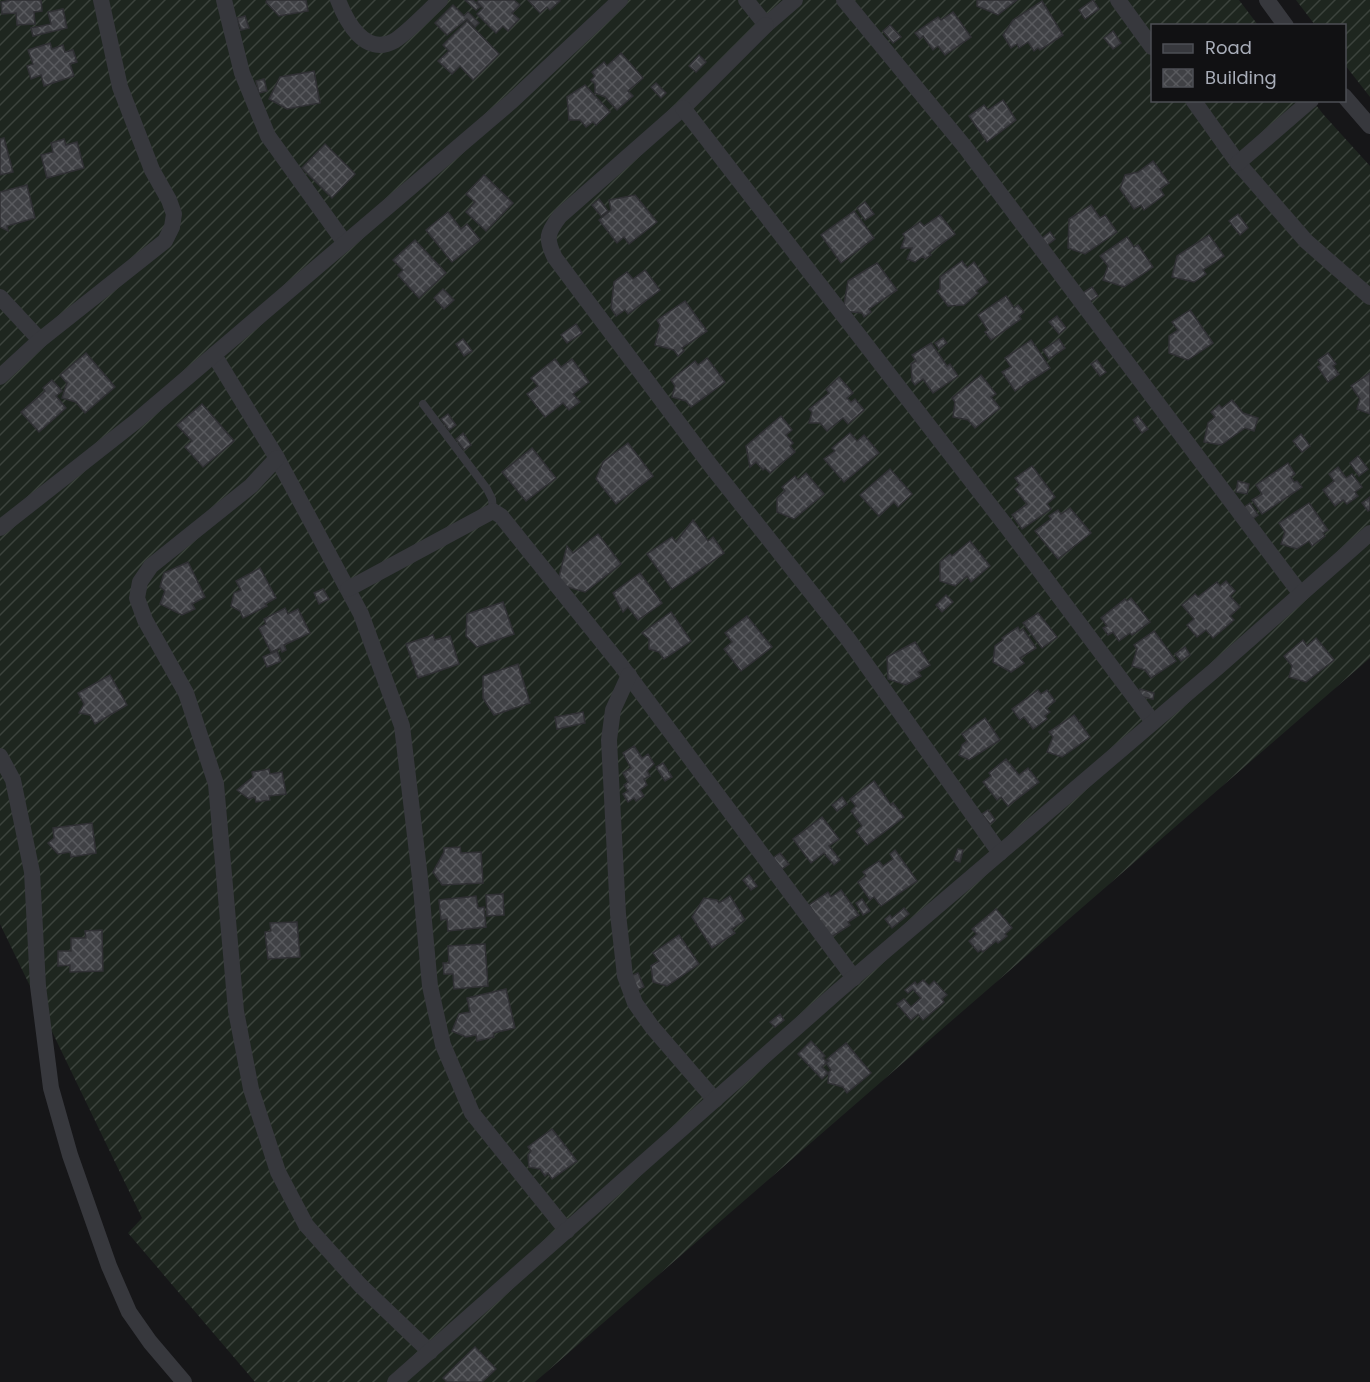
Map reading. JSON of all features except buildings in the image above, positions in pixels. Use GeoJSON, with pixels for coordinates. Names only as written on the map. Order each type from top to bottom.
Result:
{"type":"FeatureCollection","features":[{"type":"Feature","properties":{"kind":"street"},"geometry":{"type":"LineString","coordinates":[[0,377],[40,340],[165,241],[172,227],[174,214],[169,200],[152,170],[120,87],[101,0]]}},
{"type":"Feature","properties":{"kind":"street"},"geometry":{"type":"LineString","coordinates":[[224,0],[242,74],[268,136],[345,243]]}},
{"type":"Feature","properties":{"kind":"street"},"geometry":{"type":"LineString","coordinates":[[338,0],[346,19],[357,34],[368,42],[380,44],[394,41],[440,0]]}},
{"type":"Feature","properties":{"kind":"street"},"geometry":{"type":"LineString","coordinates":[[0,528],[135,422],[214,355],[512,101],[620,0]]}},
{"type":"Feature","properties":{"kind":"street"},"geometry":{"type":"LineString","coordinates":[[746,0],[766,25]]}},
{"type":"Feature","properties":{"kind":"street"},"geometry":{"type":"LineString","coordinates":[[795,0],[766,25],[683,108],[560,216],[549,230],[548,245],[555,258],[711,466],[848,639],[1000,853]]}},
{"type":"Feature","properties":{"kind":"street"},"geometry":{"type":"LineString","coordinates":[[844,0],[965,147],[1300,593]]}},
{"type":"Feature","properties":{"kind":"street"},"geometry":{"type":"LineString","coordinates":[[1118,0],[1151,46]]}},
{"type":"Feature","properties":{"kind":"street"},"geometry":{"type":"LineString","coordinates":[[1267,0],[1285,24]]}},
{"type":"Feature","properties":{"kind":"street"},"geometry":{"type":"LineString","coordinates":[[1346,98],[1370,126]]}},
{"type":"Feature","properties":{"kind":"street"},"geometry":{"type":"LineString","coordinates":[[1194,102],[1238,163],[1306,241],[1370,297]]}},
{"type":"Feature","properties":{"kind":"street"},"geometry":{"type":"LineString","coordinates":[[1238,163],[1309,102]]}},
{"type":"Feature","properties":{"kind":"street"},"geometry":{"type":"LineString","coordinates":[[683,108],[1007,527],[1153,722]]}},
{"type":"Feature","properties":{"kind":"street"},"geometry":{"type":"LineString","coordinates":[[0,297],[40,340]]}},
{"type":"Feature","properties":{"kind":"street"},"geometry":{"type":"LineString","coordinates":[[214,355],[277,458],[361,614],[402,726],[430,986],[443,1045],[472,1113],[567,1231]]}},
{"type":"Feature","properties":{"kind":"street"},"geometry":{"type":"LineString","coordinates":[[277,458],[251,486],[151,566],[140,582],[137,598],[145,620],[186,693],[216,784],[236,1011],[251,1089],[278,1172],[306,1225],[360,1286],[430,1352]]}},
{"type":"Feature","properties":{"kind":"street"},"geometry":{"type":"LineString","coordinates":[[348,589],[493,511],[501,516],[629,675],[854,978]]}},
{"type":"Feature","properties":{"kind":"street"},"geometry":{"type":"LineString","coordinates":[[395,1382],[854,978],[1370,533]]}},
{"type":"Feature","properties":{"kind":"street"},"geometry":{"type":"LineString","coordinates":[[629,675],[613,710],[609,740],[618,914],[625,976],[635,1003],[652,1027],[715,1101]]}},
{"type":"Feature","properties":{"kind":"street"},"geometry":{"type":"LineString","coordinates":[[0,756],[13,780],[32,872],[38,986],[51,1088],[67,1143],[109,1266],[129,1312],[150,1342],[184,1382]]}},
{"type":"Feature","properties":{"kind":"lane"},"geometry":{"type":"LineString","coordinates":[[423,404],[487,489],[492,498],[493,511]]}},
{"type":"Feature","properties":{"kind":"shaded area"},"geometry":{"type":"Polygon","coordinates":[[[0,0],[1239,0],[1257,24],[1151,24],[1151,102],[1314,102],[1370,166],[1370,658],[535,1382],[255,1382],[128,1233],[142,1218],[0,924],[0,0]]]}},
{"type":"Feature","properties":{"kind":"shaded area"},"geometry":{"type":"Polygon","coordinates":[[[1296,0],[1370,0],[1370,97],[1346,66],[1346,24],[1314,24],[1296,0]]]}}]}
